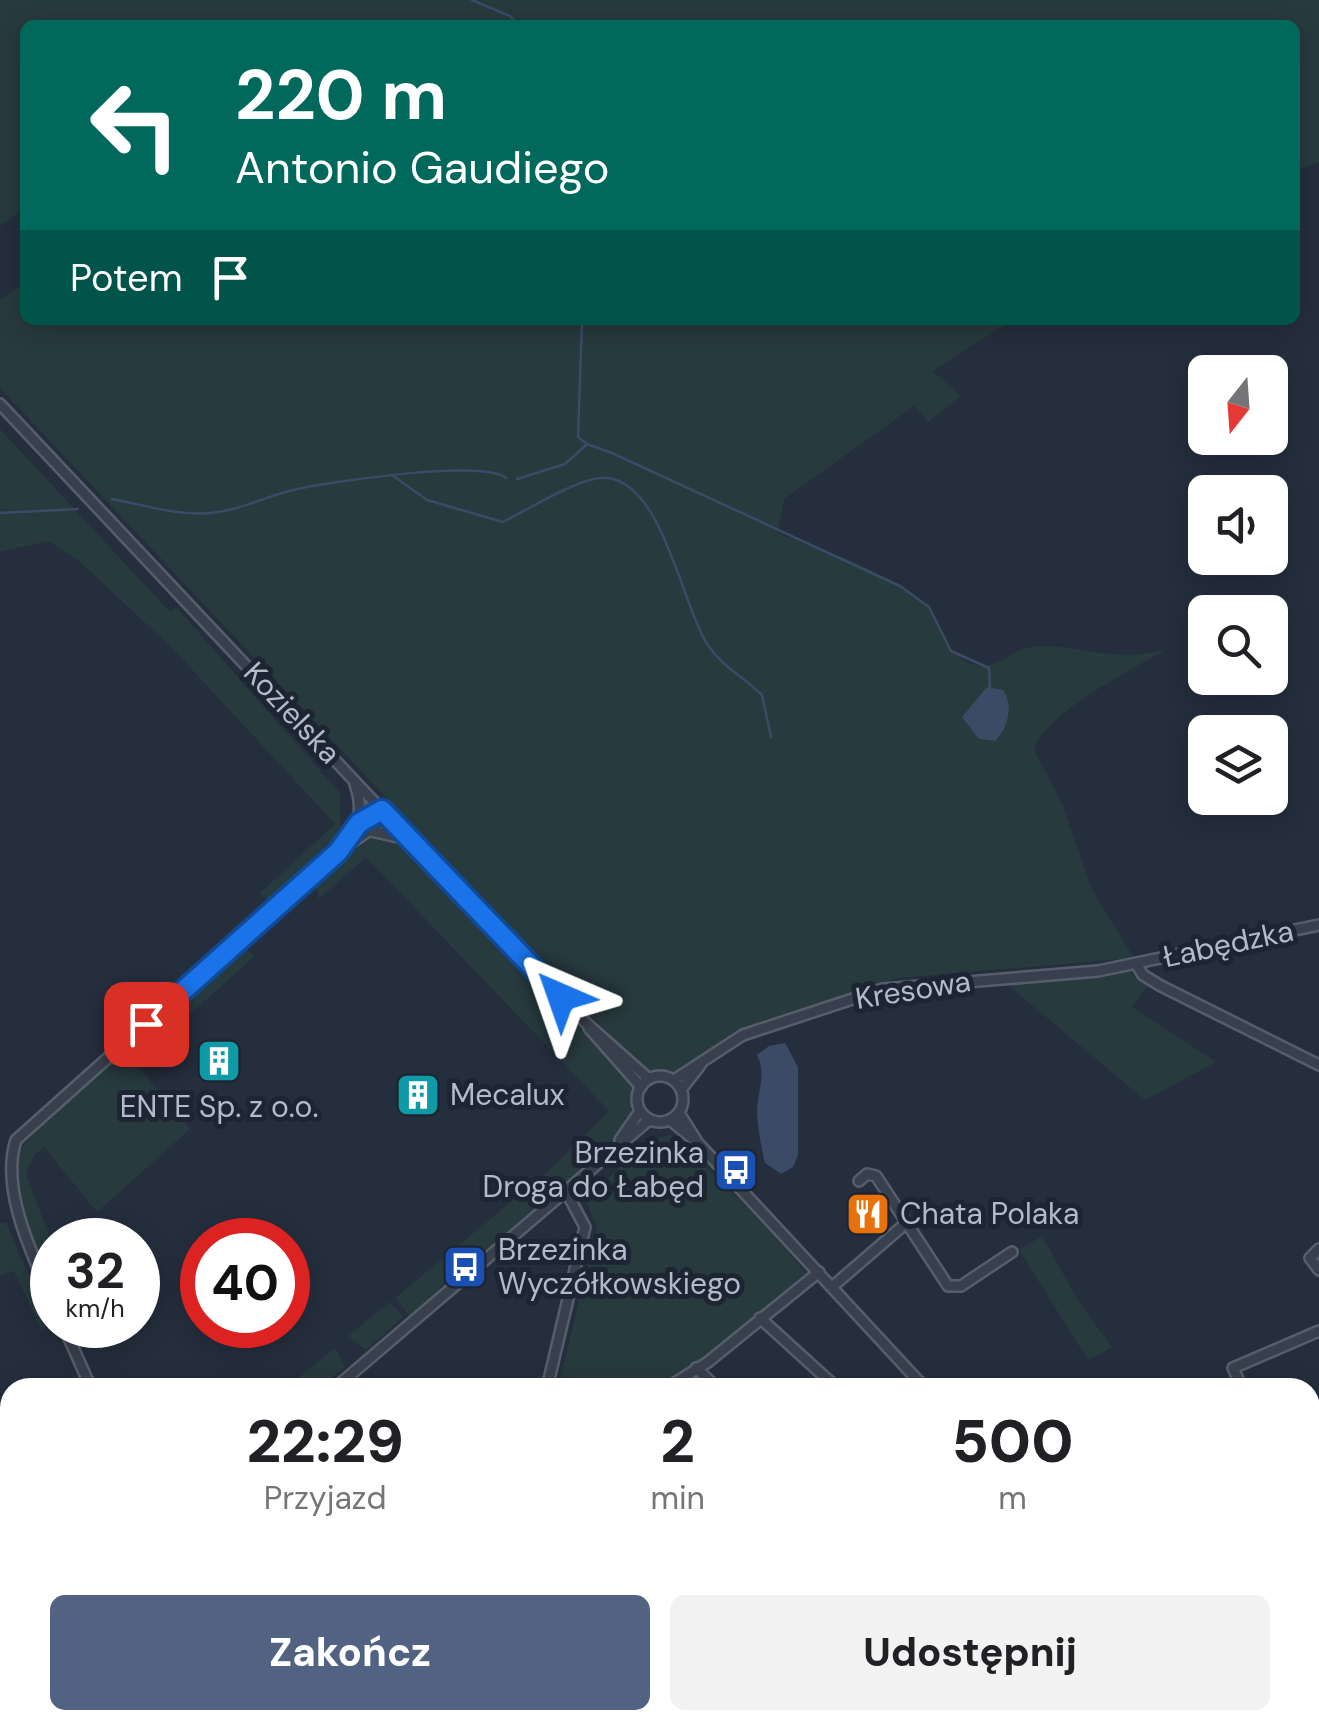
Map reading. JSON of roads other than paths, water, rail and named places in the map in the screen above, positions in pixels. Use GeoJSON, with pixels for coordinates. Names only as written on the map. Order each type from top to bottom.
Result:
{"type":"FeatureCollection","features":[{"type":"Feature","properties":{"kind":"street","name":"Kozielska"},"geometry":{"type":"LineString","coordinates":[[0,404],[354,782],[645,1083]]}},
{"type":"Feature","properties":{"kind":"street"},"geometry":{"type":"LineString","coordinates":[[354,782],[362,805],[359,823]]}},
{"type":"Feature","properties":{"kind":"street"},"geometry":{"type":"LineString","coordinates":[[338,852],[359,823],[382,810]]}},
{"type":"Feature","properties":{"kind":"street"},"geometry":{"type":"LineString","coordinates":[[30,1251],[7,1198],[3,1176],[10,1150],[24,1131],[338,852],[371,831],[382,810]]}},
{"type":"Feature","properties":{"kind":"street"},"geometry":{"type":"LineString","coordinates":[[371,831],[410,840]]}},
{"type":"Feature","properties":{"kind":"street","name":"Łabędzka"},"geometry":{"type":"LineString","coordinates":[[1136,964],[1319,925]]}},
{"type":"Feature","properties":{"kind":"street"},"geometry":{"type":"LineString","coordinates":[[1136,964],[1143,975],[1160,986],[1319,1065]]}},
{"type":"Feature","properties":{"kind":"street","name":"Kresowa"},"geometry":{"type":"LineString","coordinates":[[674,1080],[754,1031],[883,989],[939,981],[1084,973],[1136,964]]}},
{"type":"Feature","properties":{"kind":"street","name":"Kresowa"},"geometry":{"type":"LineString","coordinates":[[681,1090],[703,1062]]}},
{"type":"Feature","properties":{"kind":"street"},"geometry":{"type":"LineString","coordinates":[[619,1142],[640,1111],[645,1083],[660,1076],[674,1080],[681,1090],[679,1113],[698,1142]]}},
{"type":"Feature","properties":{"kind":"street"},"geometry":{"type":"LineString","coordinates":[[640,1111],[649,1120]]}},
{"type":"Feature","properties":{"kind":"street"},"geometry":{"type":"LineString","coordinates":[[348,1378],[567,1192],[619,1142],[649,1120],[670,1120],[679,1113]]}},
{"type":"Feature","properties":{"kind":"street"},"geometry":{"type":"LineString","coordinates":[[670,1120],[698,1142],[916,1378]]}},
{"type":"Feature","properties":{"kind":"street"},"geometry":{"type":"LineString","coordinates":[[859,1181],[867,1174],[876,1176],[948,1286],[960,1286],[1012,1252]]}},
{"type":"Feature","properties":{"kind":"street"},"geometry":{"type":"LineString","coordinates":[[549,1378],[586,1226],[567,1192]]}},
{"type":"Feature","properties":{"kind":"street"},"geometry":{"type":"LineString","coordinates":[[832,1287],[905,1224]]}},
{"type":"Feature","properties":{"kind":"street"},"geometry":{"type":"LineString","coordinates":[[1319,1248],[1310,1258],[1319,1270]]}},
{"type":"Feature","properties":{"kind":"street"},"geometry":{"type":"LineString","coordinates":[[681,1378],[819,1272]]}},
{"type":"Feature","properties":{"kind":"street"},"geometry":{"type":"LineString","coordinates":[[760,1318],[827,1378]]}},
{"type":"Feature","properties":{"kind":"street"},"geometry":{"type":"LineString","coordinates":[[1238,1378],[1233,1368],[1319,1331]]}},
{"type":"Feature","properties":{"kind":"street"},"geometry":{"type":"LineString","coordinates":[[73,1348],[87,1378]]}},
{"type":"Feature","properties":{"kind":"street"},"geometry":{"type":"LineString","coordinates":[[696,1368],[706,1378]]}},
{"type":"Feature","properties":{"kind":"water"},"geometry":{"type":"Polygon","coordinates":[[[987,687],[1003,690],[1008,702],[1006,723],[995,741],[979,739],[962,717],[987,687]]]}},
{"type":"Feature","properties":{"kind":"water"},"geometry":{"type":"Polygon","coordinates":[[[785,1043],[798,1067],[798,1155],[793,1167],[781,1174],[765,1163],[762,1151],[757,1113],[761,1069],[757,1055],[769,1046],[785,1043]]]}},
{"type":"Feature","properties":{"kind":"waterway"},"geometry":{"type":"LineString","coordinates":[[472,0],[513,20]]}},
{"type":"Feature","properties":{"kind":"waterway"},"geometry":{"type":"LineString","coordinates":[[582,325],[578,437],[587,444]]}},
{"type":"Feature","properties":{"kind":"waterway"},"geometry":{"type":"LineString","coordinates":[[517,479],[565,464],[587,444],[612,453],[900,586],[929,607],[951,651],[989,668],[990,687]]}},
{"type":"Feature","properties":{"kind":"waterway"},"geometry":{"type":"LineString","coordinates":[[112,499],[199,514],[232,509],[293,490],[369,478],[437,471],[491,473],[506,478]]}},
{"type":"Feature","properties":{"kind":"waterway"},"geometry":{"type":"LineString","coordinates":[[392,475],[427,500],[503,522],[556,494],[598,478],[627,486],[657,523],[707,644],[762,695],[771,737]]}},
{"type":"Feature","properties":{"kind":"waterway"},"geometry":{"type":"LineString","coordinates":[[0,513],[78,509]]}},
{"type":"Feature","properties":{"kind":"place","name":"ENTE Sp. z o.o."},"geometry":{"type":"Point","coordinates":[219,1061]}},
{"type":"Feature","properties":{"kind":"place","name":"Mecalux"},"geometry":{"type":"Point","coordinates":[418,1095]}},
{"type":"Feature","properties":{"kind":"place","name":"Brzezinka Droga do Łabęd"},"geometry":{"type":"Point","coordinates":[736,1170]}},
{"type":"Feature","properties":{"kind":"place","name":"Chata Polaka"},"geometry":{"type":"Point","coordinates":[868,1214]}},
{"type":"Feature","properties":{"kind":"place","name":"Brzezinka Wyczółkowskiego"},"geometry":{"type":"Point","coordinates":[465,1267]}}]}
